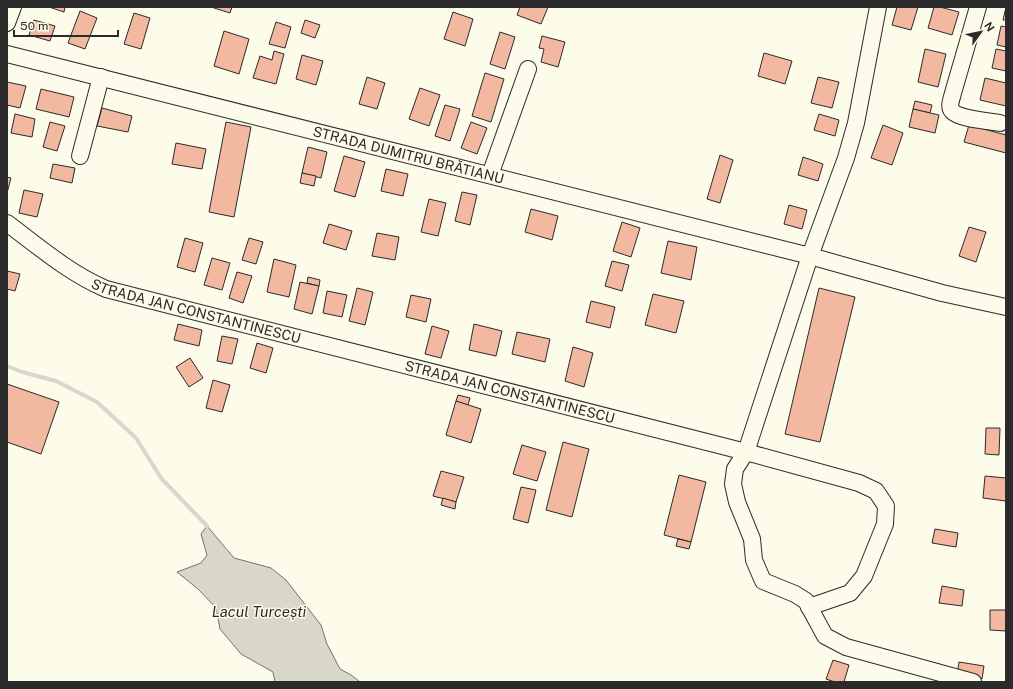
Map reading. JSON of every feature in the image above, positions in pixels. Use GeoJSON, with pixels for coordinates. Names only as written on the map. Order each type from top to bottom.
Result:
{"type":"FeatureCollection","features":[{"type":"Feature","properties":{"kind":"street"},"geometry":{"type":"LineString","coordinates":[[7,23],[13,7]]}},
{"type":"Feature","properties":{"kind":"street"},"geometry":{"type":"LineString","coordinates":[[878,7],[856,123],[846,158],[810,256],[746,452],[735,469],[733,484],[736,502],[752,539],[754,560],[764,581],[795,594],[806,601],[825,636],[846,647],[973,682]]}},
{"type":"Feature","properties":{"kind":"street"},"geometry":{"type":"LineString","coordinates":[[978,7],[952,93],[950,106],[952,110],[959,115],[1000,123]]}},
{"type":"Feature","properties":{"kind":"street","name":"STRADA DUMITRU BRĂTIANU"},"geometry":{"type":"LineString","coordinates":[[7,54],[810,256],[942,293],[1006,307]]}},
{"type":"Feature","properties":{"kind":"street"},"geometry":{"type":"LineString","coordinates":[[490,175],[528,69]]}},
{"type":"Feature","properties":{"kind":"street"},"geometry":{"type":"LineString","coordinates":[[80,156],[101,77]]}},
{"type":"Feature","properties":{"kind":"street","name":"STRADA JAN CONSTANTINESCU"},"geometry":{"type":"LineString","coordinates":[[7,223],[66,268],[88,281],[106,289],[746,452],[859,483],[876,491],[886,506],[885,524],[864,576],[850,593],[809,607]]}},
{"type":"Feature","properties":{"kind":"water","name":"Lacul Turcești"},"geometry":{"type":"Polygon","coordinates":[[[207,526],[234,558],[271,568],[286,580],[321,625],[327,644],[340,669],[360,682],[275,682],[273,672],[241,654],[220,629],[216,608],[198,589],[177,572],[201,563],[207,555],[201,534],[207,526]]]}},
{"type":"Feature","properties":{"kind":"building"},"geometry":{"type":"Polygon","coordinates":[[[49,7],[65,7],[64,12],[49,7]]]}},
{"type":"Feature","properties":{"kind":"building"},"geometry":{"type":"Polygon","coordinates":[[[211,7],[232,7],[230,13],[211,7]]]}},
{"type":"Feature","properties":{"kind":"building"},"geometry":{"type":"Polygon","coordinates":[[[520,7],[548,7],[541,24],[517,15],[520,7]]]}},
{"type":"Feature","properties":{"kind":"building"},"geometry":{"type":"Polygon","coordinates":[[[897,7],[918,7],[911,30],[892,25],[897,7]]]}},
{"type":"Feature","properties":{"kind":"building"},"geometry":{"type":"Polygon","coordinates":[[[934,7],[959,12],[952,35],[928,28],[934,7]]]}},
{"type":"Feature","properties":{"kind":"building"},"geometry":{"type":"Polygon","coordinates":[[[1006,7],[1006,20],[1003,20],[1006,7]]]}},
{"type":"Feature","properties":{"kind":"building"},"geometry":{"type":"Polygon","coordinates":[[[80,11],[97,18],[85,49],[68,43],[80,11]]]}},
{"type":"Feature","properties":{"kind":"building"},"geometry":{"type":"Polygon","coordinates":[[[453,12],[473,19],[465,46],[444,39],[453,12]]]}},
{"type":"Feature","properties":{"kind":"building"},"geometry":{"type":"Polygon","coordinates":[[[134,13],[150,18],[141,49],[124,44],[134,13]]]}},
{"type":"Feature","properties":{"kind":"building"},"geometry":{"type":"Polygon","coordinates":[[[34,20],[55,26],[50,41],[29,35],[34,20]]]}},
{"type":"Feature","properties":{"kind":"building"},"geometry":{"type":"Polygon","coordinates":[[[305,20],[320,25],[315,38],[301,33],[305,20]]]}},
{"type":"Feature","properties":{"kind":"building"},"geometry":{"type":"Polygon","coordinates":[[[276,22],[291,27],[285,48],[269,44],[276,22]]]}},
{"type":"Feature","properties":{"kind":"building"},"geometry":{"type":"Polygon","coordinates":[[[1001,26],[1006,27],[1006,47],[997,45],[1001,26]]]}},
{"type":"Feature","properties":{"kind":"building"},"geometry":{"type":"Polygon","coordinates":[[[224,31],[249,39],[239,74],[214,66],[224,31]]]}},
{"type":"Feature","properties":{"kind":"building"},"geometry":{"type":"Polygon","coordinates":[[[500,32],[515,37],[505,69],[490,64],[500,32]]]}},
{"type":"Feature","properties":{"kind":"building"},"geometry":{"type":"Polygon","coordinates":[[[542,36],[565,42],[558,67],[541,62],[544,49],[539,48],[542,36]]]}},
{"type":"Feature","properties":{"kind":"building"},"geometry":{"type":"Polygon","coordinates":[[[925,49],[946,54],[938,87],[918,82],[925,49]]]}},
{"type":"Feature","properties":{"kind":"building"},"geometry":{"type":"Polygon","coordinates":[[[996,49],[1006,51],[1006,71],[992,68],[996,49]]]}},
{"type":"Feature","properties":{"kind":"building"},"geometry":{"type":"Polygon","coordinates":[[[274,51],[284,54],[276,84],[253,78],[260,56],[272,60],[274,51]]]}},
{"type":"Feature","properties":{"kind":"building"},"geometry":{"type":"Polygon","coordinates":[[[764,53],[792,61],[785,84],[758,76],[764,53]]]}},
{"type":"Feature","properties":{"kind":"building"},"geometry":{"type":"Polygon","coordinates":[[[302,55],[323,61],[316,85],[296,79],[302,55]]]}},
{"type":"Feature","properties":{"kind":"building"},"geometry":{"type":"Polygon","coordinates":[[[485,73],[504,79],[491,122],[472,116],[485,73]]]}},
{"type":"Feature","properties":{"kind":"building"},"geometry":{"type":"Polygon","coordinates":[[[367,77],[385,83],[377,109],[359,104],[367,77]]]}},
{"type":"Feature","properties":{"kind":"building"},"geometry":{"type":"Polygon","coordinates":[[[818,77],[839,82],[832,108],[811,103],[818,77]]]}},
{"type":"Feature","properties":{"kind":"building"},"geometry":{"type":"Polygon","coordinates":[[[985,78],[1006,83],[1006,106],[980,100],[985,78]]]}},
{"type":"Feature","properties":{"kind":"building"},"geometry":{"type":"Polygon","coordinates":[[[7,82],[26,86],[20,108],[7,105],[7,82]]]}},
{"type":"Feature","properties":{"kind":"building"},"geometry":{"type":"Polygon","coordinates":[[[420,88],[440,95],[429,126],[409,119],[420,88]]]}},
{"type":"Feature","properties":{"kind":"building"},"geometry":{"type":"Polygon","coordinates":[[[41,89],[74,97],[69,117],[36,109],[41,89]]]}},
{"type":"Feature","properties":{"kind":"building"},"geometry":{"type":"Polygon","coordinates":[[[915,101],[932,105],[930,113],[913,109],[915,101]]]}},
{"type":"Feature","properties":{"kind":"building"},"geometry":{"type":"Polygon","coordinates":[[[445,105],[460,109],[450,141],[435,136],[445,105]]]}},
{"type":"Feature","properties":{"kind":"building"},"geometry":{"type":"Polygon","coordinates":[[[102,108],[132,116],[128,132],[97,126],[102,108]]]}},
{"type":"Feature","properties":{"kind":"building"},"geometry":{"type":"Polygon","coordinates":[[[913,109],[939,115],[935,133],[909,127],[913,109]]]}},
{"type":"Feature","properties":{"kind":"building"},"geometry":{"type":"Polygon","coordinates":[[[15,114],[35,119],[32,137],[11,133],[15,114]]]}},
{"type":"Feature","properties":{"kind":"building"},"geometry":{"type":"Polygon","coordinates":[[[819,114],[839,120],[835,136],[814,130],[819,114]]]}},
{"type":"Feature","properties":{"kind":"building"},"geometry":{"type":"Polygon","coordinates":[[[50,122],[65,126],[57,151],[43,147],[50,122]]]}},
{"type":"Feature","properties":{"kind":"building"},"geometry":{"type":"Polygon","coordinates":[[[226,122],[251,127],[234,217],[209,212],[226,122]]]}},
{"type":"Feature","properties":{"kind":"building"},"geometry":{"type":"Polygon","coordinates":[[[471,122],[487,128],[477,154],[461,148],[471,122]]]}},
{"type":"Feature","properties":{"kind":"building"},"geometry":{"type":"Polygon","coordinates":[[[883,125],[903,133],[892,165],[871,158],[883,125]]]}},
{"type":"Feature","properties":{"kind":"building"},"geometry":{"type":"Polygon","coordinates":[[[969,125],[1006,135],[1006,153],[964,142],[969,125]]]}},
{"type":"Feature","properties":{"kind":"building"},"geometry":{"type":"Polygon","coordinates":[[[176,143],[206,149],[202,169],[172,164],[176,143]]]}},
{"type":"Feature","properties":{"kind":"building"},"geometry":{"type":"Polygon","coordinates":[[[308,147],[327,152],[321,178],[302,173],[308,147]]]}},
{"type":"Feature","properties":{"kind":"building"},"geometry":{"type":"Polygon","coordinates":[[[720,155],[733,160],[720,203],[707,199],[720,155]]]}},
{"type":"Feature","properties":{"kind":"building"},"geometry":{"type":"Polygon","coordinates":[[[344,156],[365,162],[355,197],[334,191],[344,156]]]}},
{"type":"Feature","properties":{"kind":"building"},"geometry":{"type":"Polygon","coordinates":[[[803,157],[823,164],[818,181],[798,175],[803,157]]]}},
{"type":"Feature","properties":{"kind":"building"},"geometry":{"type":"Polygon","coordinates":[[[53,164],[75,168],[72,183],[50,178],[53,164]]]}},
{"type":"Feature","properties":{"kind":"building"},"geometry":{"type":"Polygon","coordinates":[[[386,169],[408,174],[403,196],[381,191],[386,169]]]}},
{"type":"Feature","properties":{"kind":"building"},"geometry":{"type":"Polygon","coordinates":[[[302,173],[316,176],[314,186],[300,183],[302,173]]]}},
{"type":"Feature","properties":{"kind":"building"},"geometry":{"type":"Polygon","coordinates":[[[7,177],[11,178],[7,193],[7,177]]]}},
{"type":"Feature","properties":{"kind":"building"},"geometry":{"type":"Polygon","coordinates":[[[24,190],[43,194],[37,217],[19,213],[24,190]]]}},
{"type":"Feature","properties":{"kind":"building"},"geometry":{"type":"Polygon","coordinates":[[[462,192],[477,195],[470,225],[455,221],[462,192]]]}},
{"type":"Feature","properties":{"kind":"building"},"geometry":{"type":"Polygon","coordinates":[[[429,199],[446,203],[438,236],[421,232],[429,199]]]}},
{"type":"Feature","properties":{"kind":"building"},"geometry":{"type":"Polygon","coordinates":[[[789,205],[807,210],[802,229],[784,224],[789,205]]]}},
{"type":"Feature","properties":{"kind":"building"},"geometry":{"type":"Polygon","coordinates":[[[531,209],[558,216],[552,240],[525,232],[531,209]]]}},
{"type":"Feature","properties":{"kind":"building"},"geometry":{"type":"Polygon","coordinates":[[[622,222],[640,228],[631,257],[613,251],[622,222]]]}},
{"type":"Feature","properties":{"kind":"building"},"geometry":{"type":"Polygon","coordinates":[[[329,224],[352,231],[346,250],[323,243],[329,224]]]}},
{"type":"Feature","properties":{"kind":"building"},"geometry":{"type":"Polygon","coordinates":[[[969,227],[986,232],[976,262],[959,256],[969,227]]]}},
{"type":"Feature","properties":{"kind":"building"},"geometry":{"type":"Polygon","coordinates":[[[377,233],[399,237],[395,260],[372,256],[377,233]]]}},
{"type":"Feature","properties":{"kind":"building"},"geometry":{"type":"Polygon","coordinates":[[[185,238],[203,243],[195,272],[177,267],[185,238]]]}},
{"type":"Feature","properties":{"kind":"building"},"geometry":{"type":"Polygon","coordinates":[[[249,238],[263,242],[256,264],[242,260],[249,238]]]}},
{"type":"Feature","properties":{"kind":"building"},"geometry":{"type":"Polygon","coordinates":[[[668,241],[697,247],[691,280],[661,273],[668,241]]]}},
{"type":"Feature","properties":{"kind":"building"},"geometry":{"type":"Polygon","coordinates":[[[212,258],[230,263],[222,290],[204,285],[212,258]]]}},
{"type":"Feature","properties":{"kind":"building"},"geometry":{"type":"Polygon","coordinates":[[[274,259],[296,265],[289,297],[267,292],[274,259]]]}},
{"type":"Feature","properties":{"kind":"building"},"geometry":{"type":"Polygon","coordinates":[[[612,261],[629,265],[622,291],[605,286],[612,261]]]}},
{"type":"Feature","properties":{"kind":"building"},"geometry":{"type":"Polygon","coordinates":[[[7,271],[20,274],[15,291],[7,289],[7,271]]]}},
{"type":"Feature","properties":{"kind":"building"},"geometry":{"type":"Polygon","coordinates":[[[237,272],[252,276],[243,303],[229,298],[237,272]]]}},
{"type":"Feature","properties":{"kind":"building"},"geometry":{"type":"Polygon","coordinates":[[[308,277],[320,280],[319,286],[307,283],[308,277]]]}},
{"type":"Feature","properties":{"kind":"building"},"geometry":{"type":"Polygon","coordinates":[[[300,282],[319,286],[312,314],[294,309],[300,282]]]}},
{"type":"Feature","properties":{"kind":"building"},"geometry":{"type":"Polygon","coordinates":[[[357,288],[373,292],[365,325],[349,321],[357,288]]]}},
{"type":"Feature","properties":{"kind":"building"},"geometry":{"type":"Polygon","coordinates":[[[819,288],[855,297],[820,442],[785,434],[819,288]]]}},
{"type":"Feature","properties":{"kind":"building"},"geometry":{"type":"Polygon","coordinates":[[[327,291],[347,295],[342,317],[323,313],[327,291]]]}},
{"type":"Feature","properties":{"kind":"building"},"geometry":{"type":"Polygon","coordinates":[[[653,294],[684,301],[676,333],[645,325],[653,294]]]}},
{"type":"Feature","properties":{"kind":"building"},"geometry":{"type":"Polygon","coordinates":[[[411,295],[431,299],[426,322],[406,317],[411,295]]]}},
{"type":"Feature","properties":{"kind":"building"},"geometry":{"type":"Polygon","coordinates":[[[591,301],[615,307],[610,328],[586,322],[591,301]]]}},
{"type":"Feature","properties":{"kind":"building"},"geometry":{"type":"Polygon","coordinates":[[[178,324],[202,330],[199,346],[174,340],[178,324]]]}},
{"type":"Feature","properties":{"kind":"building"},"geometry":{"type":"Polygon","coordinates":[[[474,324],[502,331],[496,356],[469,350],[474,324]]]}},
{"type":"Feature","properties":{"kind":"building"},"geometry":{"type":"Polygon","coordinates":[[[432,326],[449,331],[441,358],[425,354],[432,326]]]}},
{"type":"Feature","properties":{"kind":"building"},"geometry":{"type":"Polygon","coordinates":[[[517,332],[550,339],[545,362],[512,354],[517,332]]]}},
{"type":"Feature","properties":{"kind":"building"},"geometry":{"type":"Polygon","coordinates":[[[222,336],[238,339],[232,364],[217,361],[222,336]]]}},
{"type":"Feature","properties":{"kind":"building"},"geometry":{"type":"Polygon","coordinates":[[[257,343],[273,348],[266,373],[250,368],[257,343]]]}},
{"type":"Feature","properties":{"kind":"building"},"geometry":{"type":"Polygon","coordinates":[[[573,347],[593,353],[584,387],[565,381],[573,347]]]}},
{"type":"Feature","properties":{"kind":"building"},"geometry":{"type":"Polygon","coordinates":[[[190,358],[203,378],[189,387],[176,367],[190,358]]]}},
{"type":"Feature","properties":{"kind":"building"},"geometry":{"type":"Polygon","coordinates":[[[213,380],[230,385],[222,412],[206,408],[213,380]]]}},
{"type":"Feature","properties":{"kind":"building"},"geometry":{"type":"Polygon","coordinates":[[[7,384],[59,402],[41,454],[7,442],[7,384]]]}},
{"type":"Feature","properties":{"kind":"building"},"geometry":{"type":"Polygon","coordinates":[[[458,395],[470,398],[468,405],[456,401],[458,395]]]}},
{"type":"Feature","properties":{"kind":"building"},"geometry":{"type":"Polygon","coordinates":[[[456,401],[481,409],[471,443],[446,435],[456,401]]]}},
{"type":"Feature","properties":{"kind":"building"},"geometry":{"type":"Polygon","coordinates":[[[986,428],[1000,428],[999,455],[985,454],[986,428]]]}},
{"type":"Feature","properties":{"kind":"building"},"geometry":{"type":"Polygon","coordinates":[[[563,442],[589,449],[572,517],[546,510],[563,442]]]}},
{"type":"Feature","properties":{"kind":"building"},"geometry":{"type":"Polygon","coordinates":[[[522,445],[546,452],[537,481],[513,474],[522,445]]]}},
{"type":"Feature","properties":{"kind":"building"},"geometry":{"type":"Polygon","coordinates":[[[441,471],[464,477],[456,502],[433,496],[441,471]]]}},
{"type":"Feature","properties":{"kind":"building"},"geometry":{"type":"Polygon","coordinates":[[[679,475],[706,482],[691,542],[664,535],[679,475]]]}},
{"type":"Feature","properties":{"kind":"building"},"geometry":{"type":"Polygon","coordinates":[[[985,476],[1006,478],[1006,501],[983,498],[985,476]]]}},
{"type":"Feature","properties":{"kind":"building"},"geometry":{"type":"Polygon","coordinates":[[[521,487],[536,490],[528,523],[513,519],[521,487]]]}},
{"type":"Feature","properties":{"kind":"building"},"geometry":{"type":"Polygon","coordinates":[[[443,498],[456,502],[455,509],[441,505],[443,498]]]}},
{"type":"Feature","properties":{"kind":"building"},"geometry":{"type":"Polygon","coordinates":[[[935,529],[958,533],[956,547],[932,543],[935,529]]]}},
{"type":"Feature","properties":{"kind":"building"},"geometry":{"type":"Polygon","coordinates":[[[678,539],[691,542],[689,549],[676,546],[678,539]]]}},
{"type":"Feature","properties":{"kind":"building"},"geometry":{"type":"Polygon","coordinates":[[[942,586],[964,590],[962,606],[939,603],[942,586]]]}},
{"type":"Feature","properties":{"kind":"building"},"geometry":{"type":"Polygon","coordinates":[[[990,610],[1006,610],[1006,631],[990,630],[990,610]]]}},
{"type":"Feature","properties":{"kind":"building"},"geometry":{"type":"Polygon","coordinates":[[[833,660],[849,665],[844,682],[835,682],[826,679],[833,660]]]}},
{"type":"Feature","properties":{"kind":"building"},"geometry":{"type":"Polygon","coordinates":[[[959,662],[984,666],[982,679],[957,675],[959,662]]]}},
{"type":"Feature","properties":{"kind":"waterway"},"geometry":{"type":"LineString","coordinates":[[7,366],[22,372],[56,381],[97,402],[136,438],[161,478],[207,526]]}}]}
